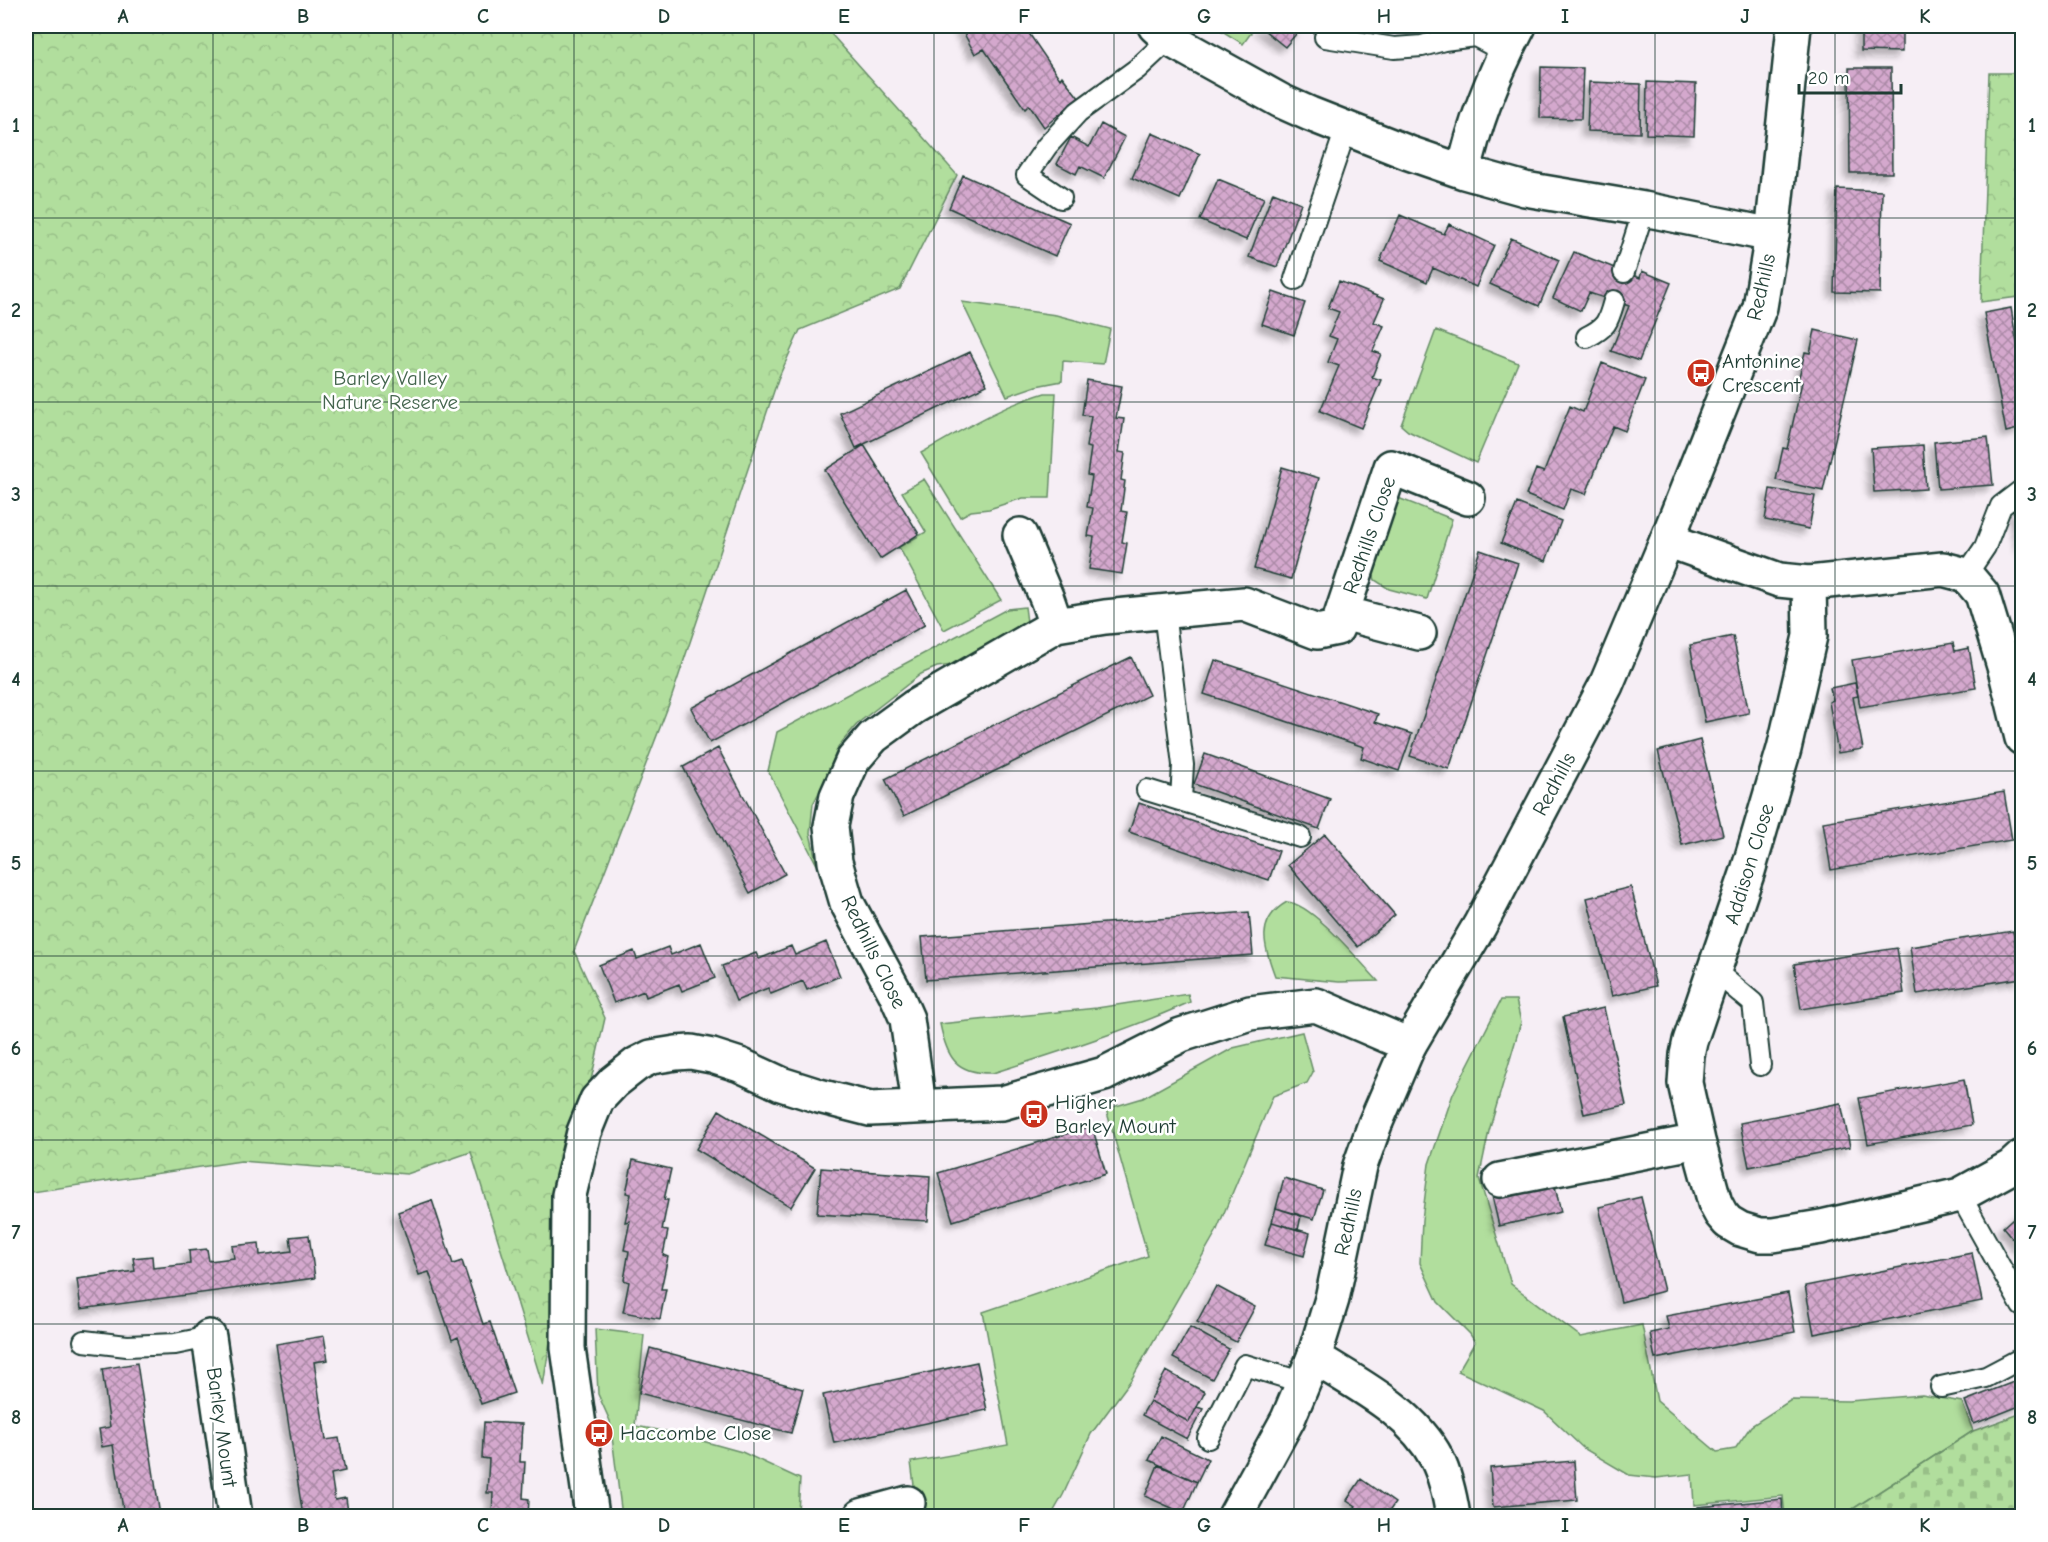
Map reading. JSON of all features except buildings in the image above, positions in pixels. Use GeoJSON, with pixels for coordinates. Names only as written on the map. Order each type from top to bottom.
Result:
{"type":"FeatureCollection","features":[{"type":"Feature","properties":{"kind":"street","name":"Redhills"},"geometry":{"type":"LineString","coordinates":[[1235,1516],[1288,1419],[1309,1370],[1332,1299],[1360,1166],[1375,1124],[1409,1045],[1480,925],[1606,685],[1760,307],[1772,235],[1794,26]]}},
{"type":"Feature","properties":{"kind":"street"},"geometry":{"type":"LineString","coordinates":[[1162,32],[1281,101],[1346,129],[1464,172],[1526,189],[1644,209],[1772,235]]}},
{"type":"Feature","properties":{"kind":"street"},"geometry":{"type":"LineString","coordinates":[[1464,172],[1469,145],[1512,39]]}},
{"type":"Feature","properties":{"kind":"street","name":"Redhills Close"},"geometry":{"type":"LineString","coordinates":[[919,1106],[907,1019],[847,903],[835,862],[831,826],[837,796],[853,760],[873,737],[914,707],[1056,625],[1105,617],[1244,604],[1317,632],[1337,628],[1391,467],[1468,498]]}},
{"type":"Feature","properties":{"kind":"street"},"geometry":{"type":"LineString","coordinates":[[1020,535],[1056,625]]}},
{"type":"Feature","properties":{"kind":"street"},"geometry":{"type":"LineString","coordinates":[[1667,540],[1779,580],[1809,583],[1943,568],[1966,575],[1982,594],[2006,673],[2022,738]]}},
{"type":"Feature","properties":{"kind":"street","name":"Addison Close"},"geometry":{"type":"LineString","coordinates":[[1809,583],[1810,636],[1784,749],[1687,1055],[1685,1083],[1715,1203],[1728,1222],[1740,1229],[1760,1235],[1773,1235],[1821,1227],[1960,1195],[2012,1167],[2022,1156]]}},
{"type":"Feature","properties":{"kind":"street","name":"Redhills Close"},"geometry":{"type":"LineString","coordinates":[[1343,613],[1419,633]]}},
{"type":"Feature","properties":{"kind":"street"},"geometry":{"type":"LineString","coordinates":[[592,1516],[568,1347],[569,1195],[584,1132],[597,1100],[614,1082],[637,1064],[651,1057],[691,1052],[740,1065],[781,1084],[819,1096],[870,1108],[1002,1103],[1104,1074],[1181,1035],[1250,1012],[1316,1005],[1409,1045]]}},
{"type":"Feature","properties":{"kind":"street"},"geometry":{"type":"LineString","coordinates":[[1500,1180],[1698,1141]]}},
{"type":"Feature","properties":{"kind":"street","name":"Barley Mount"},"geometry":{"type":"LineString","coordinates":[[209,1337],[235,1516]]}},
{"type":"Feature","properties":{"kind":"street"},"geometry":{"type":"LineString","coordinates":[[1309,1370],[1384,1401],[1418,1431],[1437,1458],[1446,1481],[1453,1516]]}},
{"type":"Feature","properties":{"kind":"street"},"geometry":{"type":"LineString","coordinates":[[861,1516],[908,1503]]}},
{"type":"Feature","properties":{"kind":"lane"},"geometry":{"type":"LineString","coordinates":[[1061,198],[1027,175],[1047,146],[1078,112],[1137,69],[1162,32]]}},
{"type":"Feature","properties":{"kind":"lane"},"geometry":{"type":"LineString","coordinates":[[1325,37],[1394,48],[1422,46],[1444,40],[1475,36],[1512,39]]}},
{"type":"Feature","properties":{"kind":"lane"},"geometry":{"type":"LineString","coordinates":[[1295,279],[1346,129]]}},
{"type":"Feature","properties":{"kind":"lane"},"geometry":{"type":"LineString","coordinates":[[1624,272],[1644,209]]}},
{"type":"Feature","properties":{"kind":"lane"},"geometry":{"type":"LineString","coordinates":[[1587,337],[1601,330],[1609,318],[1614,302]]}},
{"type":"Feature","properties":{"kind":"lane"},"geometry":{"type":"LineString","coordinates":[[1966,575],[1985,547],[2001,506],[2022,490]]}},
{"type":"Feature","properties":{"kind":"lane"},"geometry":{"type":"LineString","coordinates":[[1164,612],[1183,765],[1181,799]]}},
{"type":"Feature","properties":{"kind":"lane"},"geometry":{"type":"LineString","coordinates":[[1147,790],[1300,837]]}},
{"type":"Feature","properties":{"kind":"lane"},"geometry":{"type":"LineString","coordinates":[[1715,971],[1753,1003],[1760,1065]]}},
{"type":"Feature","properties":{"kind":"lane"},"geometry":{"type":"LineString","coordinates":[[1960,1195],[2022,1306]]}},
{"type":"Feature","properties":{"kind":"lane"},"geometry":{"type":"LineString","coordinates":[[84,1341],[127,1346],[175,1344],[209,1337]]}},
{"type":"Feature","properties":{"kind":"lane"},"geometry":{"type":"LineString","coordinates":[[1941,1387],[1986,1377],[2022,1358]]}},
{"type":"Feature","properties":{"kind":"lane"},"geometry":{"type":"LineString","coordinates":[[1208,1438],[1245,1365],[1309,1370]]}},
{"type":"Feature","properties":{"kind":"green space","name":"Barley Valley Nature Reserve"},"geometry":{"type":"Polygon","coordinates":[[[26,26],[824,26],[957,175],[900,289],[800,330],[778,379],[671,699],[574,951],[605,1018],[591,1080],[543,1386],[471,1152],[407,1174],[241,1161],[26,1193],[26,26]]]}},
{"type":"Feature","properties":{"kind":"green space"},"geometry":{"type":"Polygon","coordinates":[[[1214,26],[1256,26],[1243,44],[1214,26]]]}},
{"type":"Feature","properties":{"kind":"green space"},"geometry":{"type":"Polygon","coordinates":[[[1989,73],[2019,73],[2022,77],[2022,285],[2017,286],[2018,297],[1981,302],[1989,73]]]}},
{"type":"Feature","properties":{"kind":"green space"},"geometry":{"type":"Polygon","coordinates":[[[962,302],[1056,315],[1110,329],[1103,364],[1063,361],[1062,381],[1036,386],[1007,396],[962,302]]]}},
{"type":"Feature","properties":{"kind":"green space"},"geometry":{"type":"Polygon","coordinates":[[[1436,330],[1518,363],[1476,463],[1408,431],[1401,425],[1436,330]]]}},
{"type":"Feature","properties":{"kind":"green space"},"geometry":{"type":"Polygon","coordinates":[[[1045,393],[1056,393],[1050,498],[1023,498],[989,509],[971,511],[960,517],[921,453],[997,412],[1045,393]]]}},
{"type":"Feature","properties":{"kind":"green space"},"geometry":{"type":"Polygon","coordinates":[[[924,479],[1001,600],[944,630],[899,547],[926,532],[902,492],[924,479]]]}},
{"type":"Feature","properties":{"kind":"green space"},"geometry":{"type":"Polygon","coordinates":[[[1393,496],[1452,519],[1427,599],[1389,589],[1375,580],[1371,565],[1393,496]]]}},
{"type":"Feature","properties":{"kind":"green space"},"geometry":{"type":"Polygon","coordinates":[[[1025,607],[1027,622],[1022,631],[968,663],[937,667],[921,674],[858,723],[838,747],[826,779],[813,804],[810,833],[817,865],[768,771],[777,732],[1007,609],[1025,607]]]}},
{"type":"Feature","properties":{"kind":"green space"},"geometry":{"type":"Polygon","coordinates":[[[1287,902],[1297,905],[1322,922],[1378,981],[1339,982],[1275,976],[1266,945],[1266,926],[1277,909],[1287,902]]]}},
{"type":"Feature","properties":{"kind":"green space"},"geometry":{"type":"Polygon","coordinates":[[[1188,994],[1190,1002],[1166,1013],[993,1073],[970,1071],[955,1062],[946,1046],[940,1024],[1097,1008],[1188,994]]]}},
{"type":"Feature","properties":{"kind":"green space"},"geometry":{"type":"Polygon","coordinates":[[[1501,1000],[1516,1000],[1521,1022],[1489,1131],[1479,1178],[1511,1284],[1581,1337],[1642,1325],[1657,1401],[1717,1452],[1735,1449],[1751,1426],[1791,1400],[1849,1401],[1922,1395],[1962,1402],[1973,1431],[1842,1516],[1785,1516],[1783,1496],[1694,1505],[1692,1474],[1656,1478],[1629,1475],[1583,1448],[1544,1411],[1458,1371],[1475,1342],[1438,1302],[1420,1263],[1422,1220],[1429,1164],[1453,1094],[1501,1000]]]}},
{"type":"Feature","properties":{"kind":"green space"},"geometry":{"type":"Polygon","coordinates":[[[1302,1032],[1313,1072],[1307,1083],[1273,1096],[1216,1232],[1131,1380],[1091,1434],[1051,1516],[918,1516],[911,1462],[1008,1445],[983,1312],[1148,1256],[1106,1109],[1143,1098],[1233,1048],[1302,1032]]]}},
{"type":"Feature","properties":{"kind":"green space"},"geometry":{"type":"Polygon","coordinates":[[[595,1329],[644,1335],[635,1426],[670,1432],[742,1452],[800,1479],[798,1513],[795,1516],[622,1516],[610,1421],[598,1394],[595,1329]]]}},
{"type":"Feature","properties":{"kind":"green space"},"geometry":{"type":"Polygon","coordinates":[[[2022,1413],[2022,1516],[1842,1516],[1973,1431],[2022,1413]]]}},
{"type":"Feature","properties":{"kind":"place","name":"Antonine Crescent"},"geometry":{"type":"Point","coordinates":[1701,373]}},
{"type":"Feature","properties":{"kind":"place","name":"Higher Barley Mount"},"geometry":{"type":"Point","coordinates":[1034,1114]}},
{"type":"Feature","properties":{"kind":"place","name":"Haccombe Close"},"geometry":{"type":"Point","coordinates":[599,1433]}}]}
